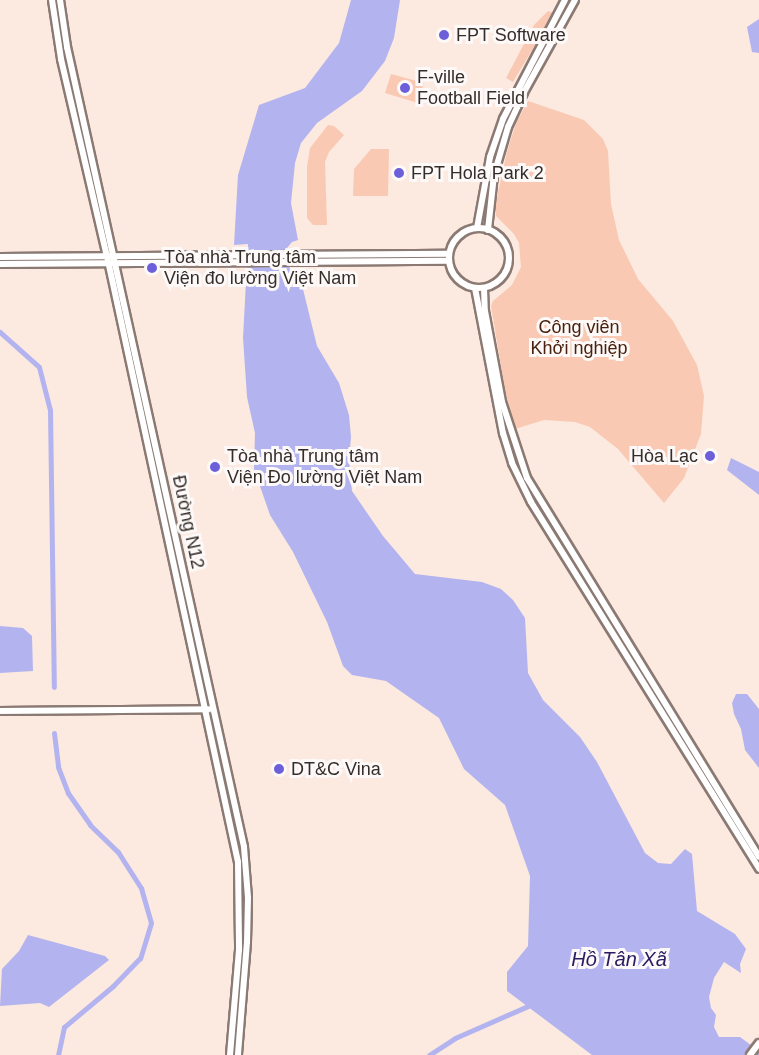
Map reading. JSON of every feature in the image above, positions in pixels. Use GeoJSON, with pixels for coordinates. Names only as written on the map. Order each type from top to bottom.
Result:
{"type":"FeatureCollection","features":[{"type":"Feature","properties":{"kind":"street","name":"Đường N12"},"geometry":{"type":"LineString","coordinates":[[52,0],[61,59],[112,260],[244,846],[248,898],[244,1000],[238,1055]]}},
{"type":"Feature","properties":{"kind":"street","name":"Đường N12"},"geometry":{"type":"LineString","coordinates":[[60,0],[67,47],[238,862],[239,950],[230,1055]]}},
{"type":"Feature","properties":{"kind":"street"},"geometry":{"type":"LineString","coordinates":[[477,228],[490,157],[503,118],[565,0]]}},
{"type":"Feature","properties":{"kind":"street"},"geometry":{"type":"LineString","coordinates":[[488,230],[494,175],[508,127],[524,92],[575,0]]}},
{"type":"Feature","properties":{"kind":"street"},"geometry":{"type":"LineString","coordinates":[[477,228],[488,230],[502,240],[509,259],[501,278],[484,288],[475,288],[458,280],[449,258],[457,237],[477,228]]}},
{"type":"Feature","properties":{"kind":"street"},"geometry":{"type":"LineString","coordinates":[[0,264],[242,255],[293,259]]}},
{"type":"Feature","properties":{"kind":"street"},"geometry":{"type":"LineString","coordinates":[[0,257],[242,263],[293,259],[449,258]]}},
{"type":"Feature","properties":{"kind":"street"},"geometry":{"type":"LineString","coordinates":[[475,288],[503,433],[512,463],[759,856]]}},
{"type":"Feature","properties":{"kind":"street"},"geometry":{"type":"LineString","coordinates":[[484,288],[485,311],[507,424],[527,478],[551,527]]}},
{"type":"Feature","properties":{"kind":"street"},"geometry":{"type":"LineString","coordinates":[[579,572],[759,869]]}},
{"type":"Feature","properties":{"kind":"street"},"geometry":{"type":"LineString","coordinates":[[0,711],[213,709]]}},
{"type":"Feature","properties":{"kind":"street"},"geometry":{"type":"LineString","coordinates":[[752,1052],[759,1043]]}},
{"type":"Feature","properties":{"kind":"green space"},"geometry":{"type":"Polygon","coordinates":[[[548,11],[554,13],[513,82],[506,78],[534,25],[548,11]]]}},
{"type":"Feature","properties":{"kind":"green space","name":"F-ville Football Field"},"geometry":{"type":"Polygon","coordinates":[[[391,74],[424,83],[418,103],[385,93],[391,74]]]}},
{"type":"Feature","properties":{"kind":"green space","name":"Công viên Khởi nghiệp"},"geometry":{"type":"Polygon","coordinates":[[[528,101],[584,120],[603,139],[608,151],[611,204],[619,240],[638,279],[673,321],[697,365],[704,396],[701,434],[684,478],[664,503],[618,449],[590,427],[575,422],[544,420],[515,429],[505,390],[491,306],[493,301],[512,285],[521,267],[519,243],[514,234],[496,216],[495,206],[516,123],[528,101]]]}},
{"type":"Feature","properties":{"kind":"green space"},"geometry":{"type":"Polygon","coordinates":[[[328,125],[334,126],[344,135],[329,152],[325,162],[327,225],[313,225],[307,218],[307,167],[310,148],[328,125]]]}},
{"type":"Feature","properties":{"kind":"green space"},"geometry":{"type":"Polygon","coordinates":[[[371,149],[389,149],[388,196],[353,196],[354,169],[371,149]]]}},
{"type":"Feature","properties":{"kind":"water","name":"Hồ Tân Xã"},"geometry":{"type":"Polygon","coordinates":[[[351,0],[400,0],[394,38],[385,61],[362,91],[317,123],[301,143],[295,163],[291,203],[298,240],[292,242],[287,248],[291,278],[301,281],[317,346],[339,383],[349,415],[352,491],[383,536],[415,574],[482,582],[501,589],[513,600],[525,618],[528,673],[543,700],[580,737],[597,762],[645,853],[658,863],[671,864],[685,849],[692,854],[697,911],[735,934],[746,949],[740,964],[741,973],[724,962],[714,978],[709,997],[711,1008],[716,1015],[714,1027],[719,1037],[740,1037],[759,1051],[759,1055],[592,1055],[507,991],[507,972],[528,946],[530,876],[505,805],[464,769],[439,718],[386,681],[352,675],[343,666],[327,622],[293,552],[270,515],[254,469],[255,433],[247,397],[243,338],[248,244],[234,245],[238,175],[259,105],[305,88],[339,43],[351,0]]]}},
{"type":"Feature","properties":{"kind":"water"},"geometry":{"type":"Polygon","coordinates":[[[759,19],[759,53],[752,52],[747,27],[759,19]]]}},
{"type":"Feature","properties":{"kind":"water"},"geometry":{"type":"Polygon","coordinates":[[[731,458],[759,472],[759,495],[727,470],[731,458]]]}},
{"type":"Feature","properties":{"kind":"water"},"geometry":{"type":"Polygon","coordinates":[[[0,626],[23,628],[32,636],[33,671],[0,673],[0,626]]]}},
{"type":"Feature","properties":{"kind":"water"},"geometry":{"type":"Polygon","coordinates":[[[736,694],[747,694],[759,709],[759,768],[745,750],[732,703],[736,694]]]}},
{"type":"Feature","properties":{"kind":"water"},"geometry":{"type":"Polygon","coordinates":[[[28,935],[105,956],[109,960],[49,1007],[40,1003],[0,1006],[2,969],[19,951],[28,935]]]}},
{"type":"Feature","properties":{"kind":"waterway"},"geometry":{"type":"LineString","coordinates":[[0,332],[39,367],[50,410],[54,687]]}},
{"type":"Feature","properties":{"kind":"waterway"},"geometry":{"type":"LineString","coordinates":[[54,733],[58,767],[68,793],[90,825],[118,852],[141,888],[151,923],[140,958],[113,986],[64,1027],[58,1055]]}},
{"type":"Feature","properties":{"kind":"waterway"},"geometry":{"type":"LineString","coordinates":[[429,1055],[455,1038],[528,1006]]}},
{"type":"Feature","properties":{"kind":"place","name":"FPT Software"},"geometry":{"type":"Point","coordinates":[444,35]}},
{"type":"Feature","properties":{"kind":"place","name":"F-ville Football Field"},"geometry":{"type":"Point","coordinates":[405,88]}},
{"type":"Feature","properties":{"kind":"place","name":"FPT Hola Park 2"},"geometry":{"type":"Point","coordinates":[399,173]}},
{"type":"Feature","properties":{"kind":"place","name":"Tòa nhà Trung tâm Viện đo lường Việt Nam"},"geometry":{"type":"Point","coordinates":[152,268]}},
{"type":"Feature","properties":{"kind":"place","name":"Hòa Lạc"},"geometry":{"type":"Point","coordinates":[710,456]}},
{"type":"Feature","properties":{"kind":"place","name":"Tòa nhà Trung tâm Viện Đo lường Việt Nam"},"geometry":{"type":"Point","coordinates":[215,467]}},
{"type":"Feature","properties":{"kind":"place","name":"DT&C Vina"},"geometry":{"type":"Point","coordinates":[279,769]}}]}
